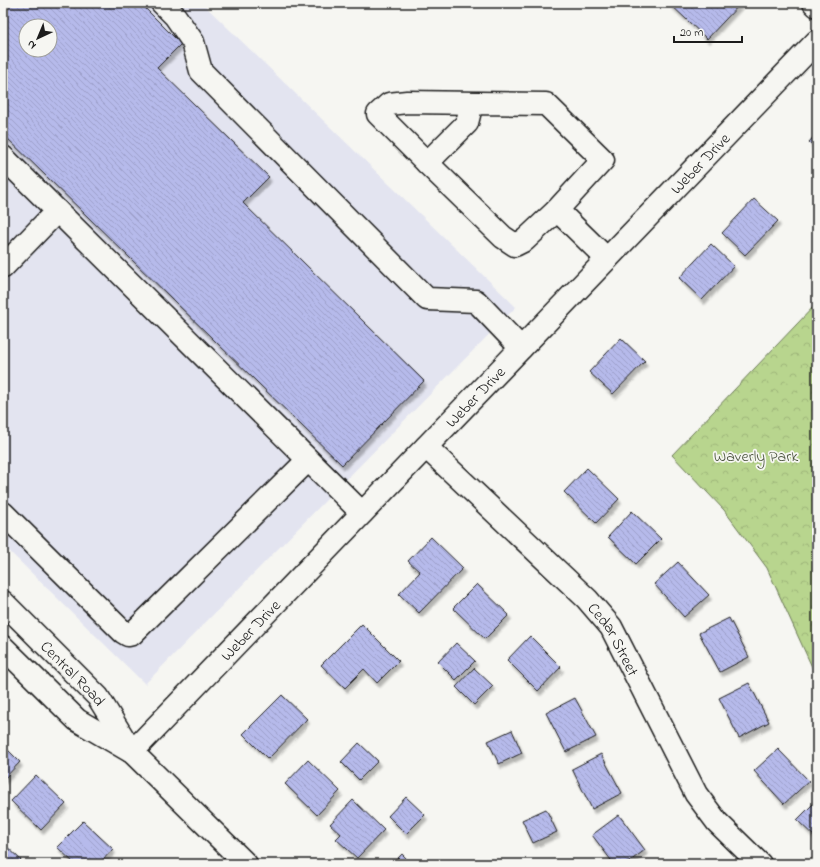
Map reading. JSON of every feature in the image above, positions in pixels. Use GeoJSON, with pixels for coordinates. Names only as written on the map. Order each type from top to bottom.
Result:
{"type":"FeatureCollection","features":[{"type":"Feature","properties":{"kind":"street"},"geometry":{"type":"LineString","coordinates":[[162,3],[175,16],[193,42],[201,71],[427,299],[476,301],[521,348]]}},
{"type":"Feature","properties":{"kind":"street"},"geometry":{"type":"LineString","coordinates":[[814,3],[817,6]]}},
{"type":"Feature","properties":{"kind":"street","name":"Weber Drive"},"geometry":{"type":"LineString","coordinates":[[132,752],[817,40]]}},
{"type":"Feature","properties":{"kind":"street"},"geometry":{"type":"LineString","coordinates":[[407,102],[472,103],[546,104],[603,160],[557,210],[525,240],[515,245],[503,237],[378,114],[389,104],[407,102]]}},
{"type":"Feature","properties":{"kind":"street"},"geometry":{"type":"LineString","coordinates":[[428,163],[466,123],[472,103]]}},
{"type":"Feature","properties":{"kind":"street"},"geometry":{"type":"LineString","coordinates":[[3,158],[362,513]]}},
{"type":"Feature","properties":{"kind":"street"},"geometry":{"type":"LineString","coordinates":[[557,210],[606,259]]}},
{"type":"Feature","properties":{"kind":"street"},"geometry":{"type":"LineString","coordinates":[[3,268],[57,211]]}},
{"type":"Feature","properties":{"kind":"street","name":"Cedar Street"},"geometry":{"type":"LineString","coordinates":[[426,447],[587,599],[611,626],[696,794],[717,822],[760,864]]}},
{"type":"Feature","properties":{"kind":"street"},"geometry":{"type":"LineString","coordinates":[[3,513],[123,632],[132,634],[308,460]]}},
{"type":"Feature","properties":{"kind":"street","name":"Central Road"},"geometry":{"type":"LineString","coordinates":[[3,602],[98,697],[132,752],[246,864]]}},
{"type":"Feature","properties":{"kind":"street","name":"Central Road"},"geometry":{"type":"LineString","coordinates":[[3,648],[77,720],[132,752]]}},
{"type":"Feature","properties":{"kind":"shaded area"},"geometry":{"type":"Polygon","coordinates":[[[3,3],[202,3],[516,307],[145,684],[3,545],[3,3]]]}},
{"type":"Feature","properties":{"kind":"green space","name":"Waverly Park"},"geometry":{"type":"Polygon","coordinates":[[[817,303],[817,678],[767,568],[724,510],[672,455],[817,303]]]}},
{"type":"Feature","properties":{"kind":"building"},"geometry":{"type":"Polygon","coordinates":[[[3,3],[140,3],[181,44],[157,68],[269,177],[243,203],[424,381],[342,465],[3,134],[3,3]]]}},
{"type":"Feature","properties":{"kind":"building"},"geometry":{"type":"Polygon","coordinates":[[[669,3],[741,3],[707,39],[669,3]]]}},
{"type":"Feature","properties":{"kind":"building"},"geometry":{"type":"Polygon","coordinates":[[[817,133],[817,150],[809,142],[817,133]]]}},
{"type":"Feature","properties":{"kind":"building"},"geometry":{"type":"Polygon","coordinates":[[[754,199],[778,221],[745,255],[722,233],[754,199]]]}},
{"type":"Feature","properties":{"kind":"building"},"geometry":{"type":"Polygon","coordinates":[[[711,244],[734,266],[702,300],[679,278],[711,244]]]}},
{"type":"Feature","properties":{"kind":"building"},"geometry":{"type":"Polygon","coordinates":[[[621,338],[645,361],[613,394],[589,372],[621,338]]]}},
{"type":"Feature","properties":{"kind":"building"},"geometry":{"type":"Polygon","coordinates":[[[587,468],[619,499],[596,523],[564,492],[587,468]]]}},
{"type":"Feature","properties":{"kind":"building"},"geometry":{"type":"Polygon","coordinates":[[[632,511],[661,539],[636,564],[608,537],[632,511]]]}},
{"type":"Feature","properties":{"kind":"building"},"geometry":{"type":"Polygon","coordinates":[[[431,537],[463,568],[419,613],[399,594],[420,572],[408,561],[431,537]]]}},
{"type":"Feature","properties":{"kind":"building"},"geometry":{"type":"Polygon","coordinates":[[[678,562],[709,595],[684,617],[654,584],[678,562]]]}},
{"type":"Feature","properties":{"kind":"building"},"geometry":{"type":"Polygon","coordinates":[[[477,584],[509,615],[485,639],[453,608],[477,584]]]}},
{"type":"Feature","properties":{"kind":"building"},"geometry":{"type":"Polygon","coordinates":[[[729,618],[749,657],[720,672],[699,633],[729,618]]]}},
{"type":"Feature","properties":{"kind":"building"},"geometry":{"type":"Polygon","coordinates":[[[362,624],[399,661],[377,683],[364,669],[345,688],[321,665],[362,624]]]}},
{"type":"Feature","properties":{"kind":"building"},"geometry":{"type":"Polygon","coordinates":[[[530,636],[561,667],[538,691],[507,660],[530,636]]]}},
{"type":"Feature","properties":{"kind":"building"},"geometry":{"type":"Polygon","coordinates":[[[456,643],[475,661],[456,680],[438,662],[456,643]]]}},
{"type":"Feature","properties":{"kind":"building"},"geometry":{"type":"Polygon","coordinates":[[[474,668],[493,686],[474,705],[456,687],[474,668]]]}},
{"type":"Feature","properties":{"kind":"building"},"geometry":{"type":"Polygon","coordinates":[[[749,683],[769,722],[739,738],[719,698],[749,683]]]}},
{"type":"Feature","properties":{"kind":"building"},"geometry":{"type":"Polygon","coordinates":[[[282,695],[307,719],[268,759],[243,734],[282,695]]]}},
{"type":"Feature","properties":{"kind":"building"},"geometry":{"type":"Polygon","coordinates":[[[575,698],[596,737],[566,752],[546,713],[575,698]]]}},
{"type":"Feature","properties":{"kind":"building"},"geometry":{"type":"Polygon","coordinates":[[[512,730],[522,753],[499,764],[488,741],[512,730]]]}},
{"type":"Feature","properties":{"kind":"building"},"geometry":{"type":"Polygon","coordinates":[[[359,743],[378,761],[359,780],[341,762],[359,743]]]}},
{"type":"Feature","properties":{"kind":"building"},"geometry":{"type":"Polygon","coordinates":[[[3,745],[20,762],[3,780],[3,745]]]}},
{"type":"Feature","properties":{"kind":"building"},"geometry":{"type":"Polygon","coordinates":[[[778,749],[809,781],[784,804],[754,771],[778,749]]]}},
{"type":"Feature","properties":{"kind":"building"},"geometry":{"type":"Polygon","coordinates":[[[601,754],[622,793],[592,809],[572,769],[601,754]]]}},
{"type":"Feature","properties":{"kind":"building"},"geometry":{"type":"Polygon","coordinates":[[[308,760],[340,791],[317,815],[285,784],[308,760]]]}},
{"type":"Feature","properties":{"kind":"building"},"geometry":{"type":"Polygon","coordinates":[[[36,775],[66,804],[41,830],[11,801],[36,775]]]}},
{"type":"Feature","properties":{"kind":"building"},"geometry":{"type":"Polygon","coordinates":[[[406,797],[425,815],[406,834],[388,816],[406,797]]]}},
{"type":"Feature","properties":{"kind":"building"},"geometry":{"type":"Polygon","coordinates":[[[353,800],[384,830],[357,858],[336,839],[341,834],[330,824],[353,800]]]}},
{"type":"Feature","properties":{"kind":"building"},"geometry":{"type":"Polygon","coordinates":[[[817,800],[817,839],[797,820],[817,800]]]}},
{"type":"Feature","properties":{"kind":"building"},"geometry":{"type":"Polygon","coordinates":[[[546,809],[557,832],[533,843],[522,820],[546,809]]]}},
{"type":"Feature","properties":{"kind":"building"},"geometry":{"type":"Polygon","coordinates":[[[619,815],[645,850],[626,864],[614,864],[592,835],[619,815]]]}},
{"type":"Feature","properties":{"kind":"building"},"geometry":{"type":"Polygon","coordinates":[[[83,821],[113,849],[99,864],[75,864],[57,847],[83,821]]]}},
{"type":"Feature","properties":{"kind":"building"},"geometry":{"type":"Polygon","coordinates":[[[3,843],[21,860],[17,864],[3,864],[3,843]]]}},
{"type":"Feature","properties":{"kind":"building"},"geometry":{"type":"Polygon","coordinates":[[[402,854],[412,864],[392,864],[402,854]]]}}]}
